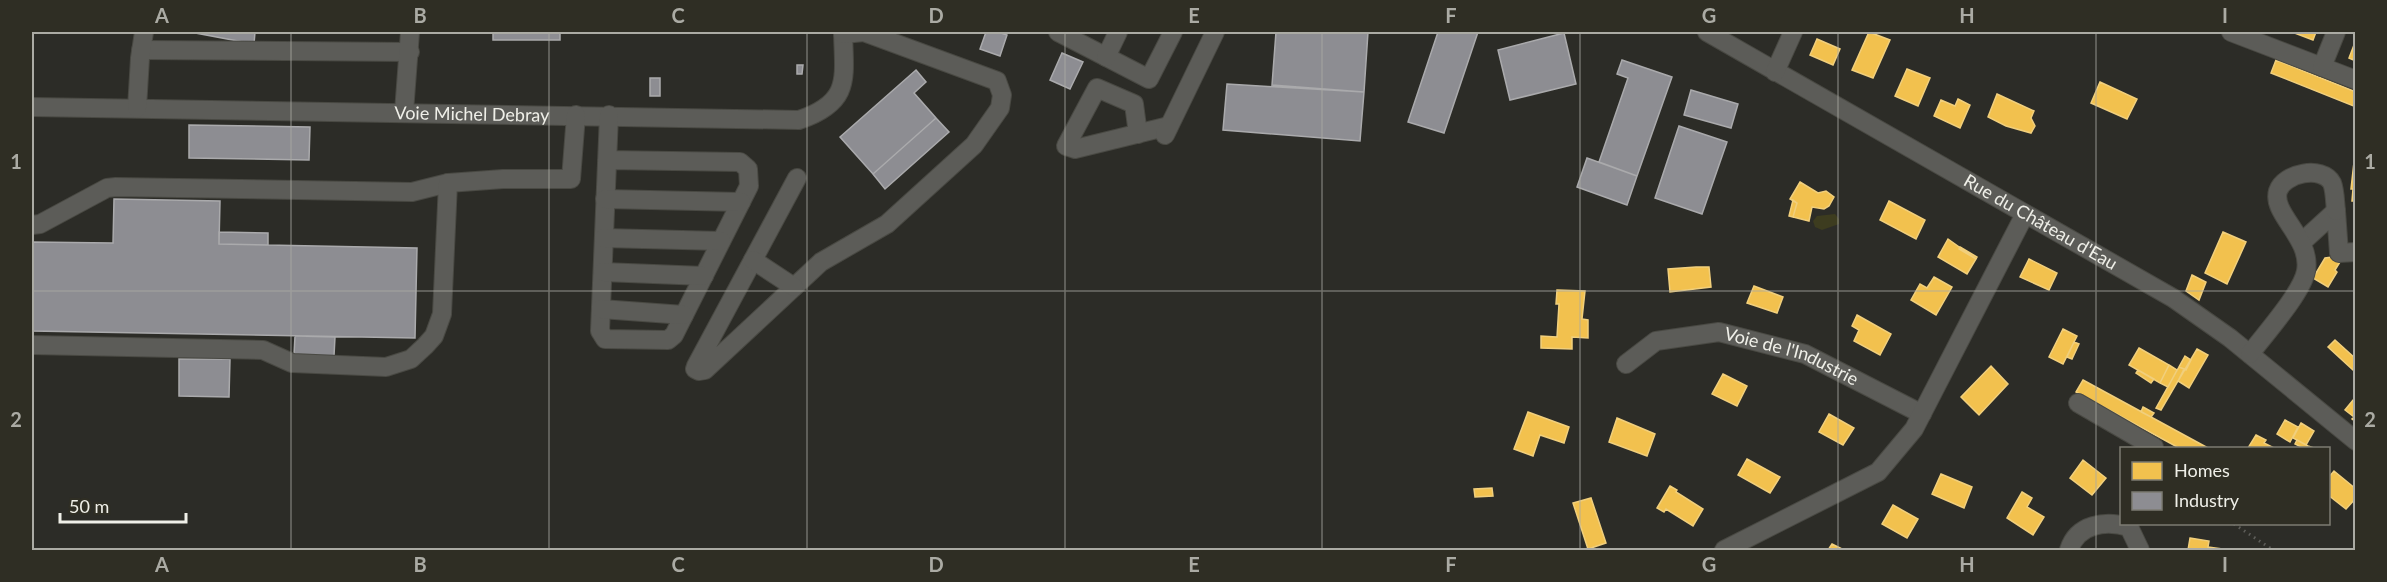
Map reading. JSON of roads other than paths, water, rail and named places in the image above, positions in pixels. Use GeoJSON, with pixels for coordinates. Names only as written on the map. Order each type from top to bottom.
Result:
{"type":"FeatureCollection","features":[{"type":"Feature","properties":{"kind":"street"},"geometry":{"type":"LineString","coordinates":[[137,108],[144,32]]}},
{"type":"Feature","properties":{"kind":"street"},"geometry":{"type":"LineString","coordinates":[[404,112],[410,32]]}},
{"type":"Feature","properties":{"kind":"street"},"geometry":{"type":"LineString","coordinates":[[797,178],[695,369],[705,370],[821,261],[887,224],[974,145],[1000,108],[1002,95],[997,81],[864,32],[843,33]]}},
{"type":"Feature","properties":{"kind":"street"},"geometry":{"type":"LineString","coordinates":[[1059,32],[1149,79],[1169,33]]}},
{"type":"Feature","properties":{"kind":"street"},"geometry":{"type":"LineString","coordinates":[[1106,57],[1118,32]]}},
{"type":"Feature","properties":{"kind":"street"},"geometry":{"type":"LineString","coordinates":[[1138,134],[1166,133],[1215,32]]}},
{"type":"Feature","properties":{"kind":"street","name":"Rue du Château d'Eau"},"geometry":{"type":"LineString","coordinates":[[1709,32],[1775,72],[2174,298],[2250,354],[2355,441]]}},
{"type":"Feature","properties":{"kind":"street"},"geometry":{"type":"LineString","coordinates":[[1775,72],[1793,32]]}},
{"type":"Feature","properties":{"kind":"street"},"geometry":{"type":"LineString","coordinates":[[2231,32],[2355,80]]}},
{"type":"Feature","properties":{"kind":"street"},"geometry":{"type":"LineString","coordinates":[[2322,67],[2336,32]]}},
{"type":"Feature","properties":{"kind":"street","name":"Voie Michel Debray"},"geometry":{"type":"LineString","coordinates":[[32,107],[799,120],[816,114],[834,102],[844,82],[843,33]]}},
{"type":"Feature","properties":{"kind":"street"},"geometry":{"type":"LineString","coordinates":[[141,50],[410,52]]}},
{"type":"Feature","properties":{"kind":"street"},"geometry":{"type":"LineString","coordinates":[[32,225],[40,224],[107,188],[116,187],[412,192],[448,183],[571,178],[576,115]]}},
{"type":"Feature","properties":{"kind":"street"},"geometry":{"type":"LineString","coordinates":[[607,160],[740,162],[748,169],[749,186],[674,335],[668,340],[605,339],[600,331],[603,272],[605,199],[609,115]]}},
{"type":"Feature","properties":{"kind":"street"},"geometry":{"type":"LineString","coordinates":[[2250,354],[2301,285],[2306,271],[2307,257],[2302,242],[2277,202],[2278,191],[2284,182],[2291,177],[2316,173],[2327,178],[2332,184],[2339,254],[2355,252]]}},
{"type":"Feature","properties":{"kind":"street"},"geometry":{"type":"LineString","coordinates":[[32,345],[263,350],[292,363],[386,367],[411,359],[434,336],[442,314],[448,183]]}},
{"type":"Feature","properties":{"kind":"street"},"geometry":{"type":"LineString","coordinates":[[605,199],[741,202]]}},
{"type":"Feature","properties":{"kind":"street"},"geometry":{"type":"LineString","coordinates":[[2302,242],[2336,211]]}},
{"type":"Feature","properties":{"kind":"street"},"geometry":{"type":"LineString","coordinates":[[1724,550],[1878,472],[1914,429],[2025,214]]}},
{"type":"Feature","properties":{"kind":"street"},"geometry":{"type":"LineString","coordinates":[[604,238],[721,241]]}},
{"type":"Feature","properties":{"kind":"street"},"geometry":{"type":"LineString","coordinates":[[753,260],[794,287]]}},
{"type":"Feature","properties":{"kind":"street"},"geometry":{"type":"LineString","coordinates":[[603,272],[704,276]]}},
{"type":"Feature","properties":{"kind":"street"},"geometry":{"type":"LineString","coordinates":[[601,309],[684,315]]}},
{"type":"Feature","properties":{"kind":"street","name":"Voie de l'Industrie"},"geometry":{"type":"LineString","coordinates":[[1626,364],[1656,341],[1719,332],[1804,354],[1922,414]]}},
{"type":"Feature","properties":{"kind":"street"},"geometry":{"type":"LineString","coordinates":[[2078,403],[2153,447]]}},
{"type":"Feature","properties":{"kind":"street"},"geometry":{"type":"LineString","coordinates":[[2069,550],[2071,543],[2084,530],[2100,523],[2120,523]]}},
{"type":"Feature","properties":{"kind":"street"},"geometry":{"type":"LineString","coordinates":[[2131,525],[2140,550]]}}]}
